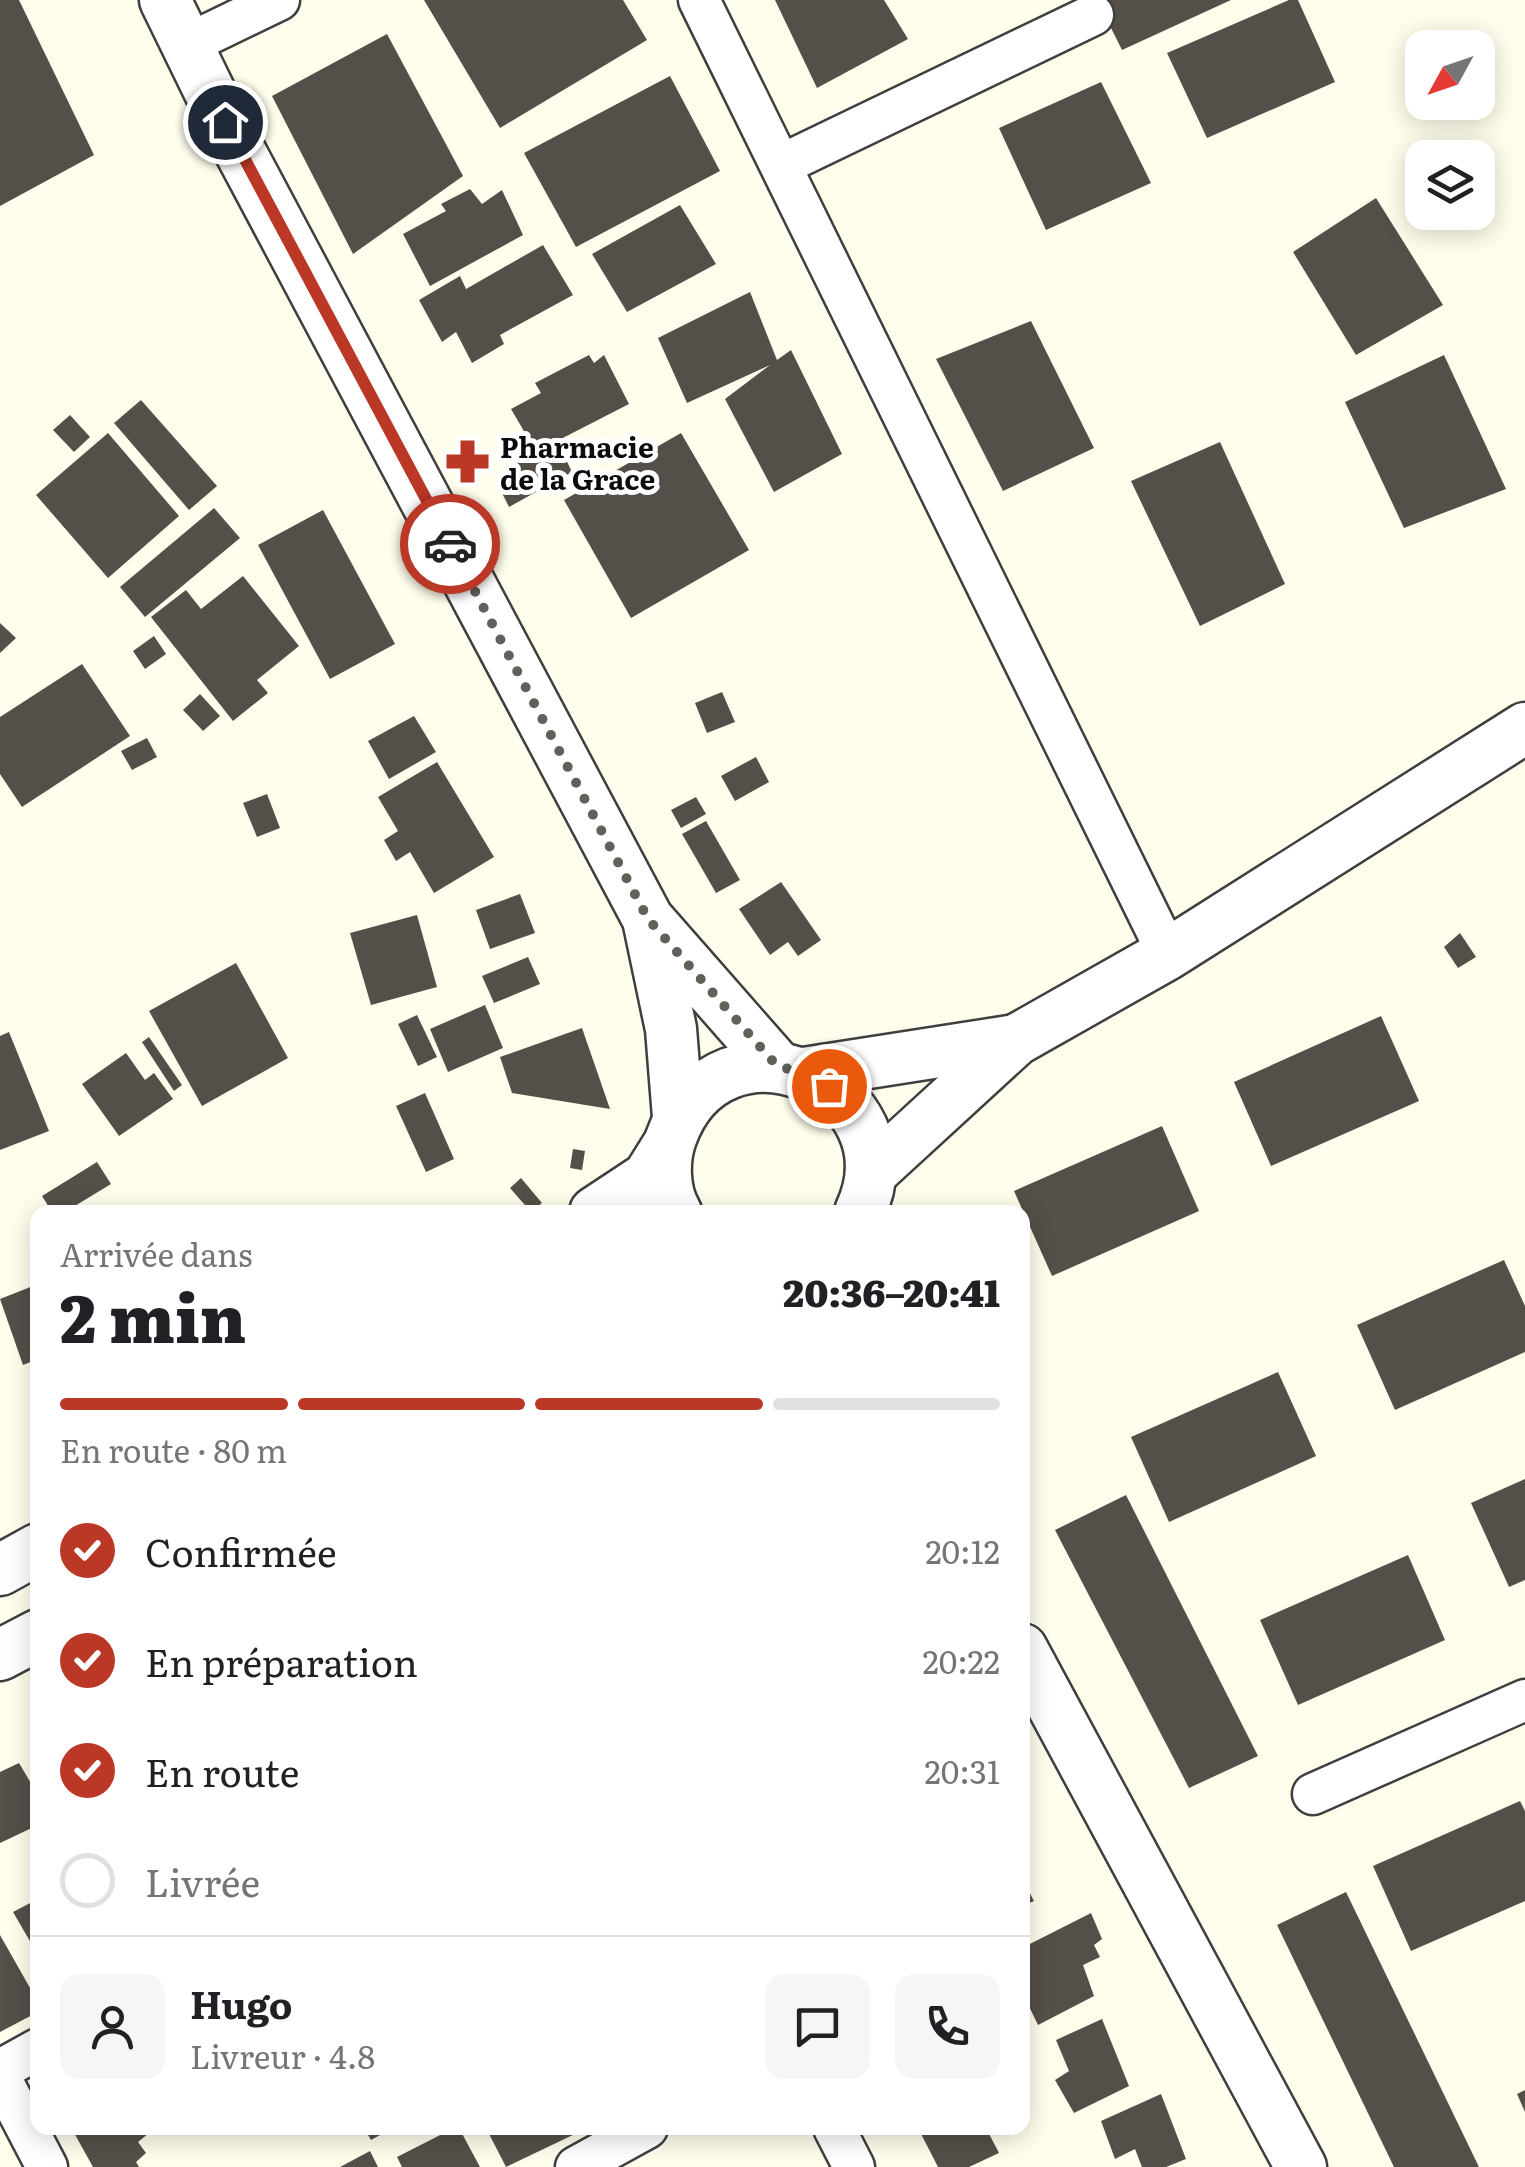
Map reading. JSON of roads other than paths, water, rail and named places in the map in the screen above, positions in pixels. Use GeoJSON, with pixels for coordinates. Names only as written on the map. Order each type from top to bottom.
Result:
{"type":"FeatureCollection","features":[{"type":"Feature","properties":{"kind":"street"},"geometry":{"type":"LineString","coordinates":[[165,0],[225,122],[648,919],[790,1070],[829,1086],[852,1110],[867,1141],[866,1199]]}},
{"type":"Feature","properties":{"kind":"street"},"geometry":{"type":"LineString","coordinates":[[188,44],[278,0]]}},
{"type":"Feature","properties":{"kind":"street"},"geometry":{"type":"LineString","coordinates":[[699,0],[1168,954]]}},
{"type":"Feature","properties":{"kind":"street"},"geometry":{"type":"LineString","coordinates":[[781,165],[1093,15]]}},
{"type":"Feature","properties":{"kind":"street"},"geometry":{"type":"LineString","coordinates":[[866,1199],[1016,1040],[1168,954],[1525,728]]}},
{"type":"Feature","properties":{"kind":"street"},"geometry":{"type":"LineString","coordinates":[[648,919],[672,1029],[673,1131],[666,1176],[674,1205]]}},
{"type":"Feature","properties":{"kind":"street"},"geometry":{"type":"LineString","coordinates":[[606,1205],[648,1177],[698,1093],[722,1076],[749,1067],[790,1070],[1016,1040]]}},
{"type":"Feature","properties":{"kind":"street"},"geometry":{"type":"LineString","coordinates":[[0,1570],[30,1553]]}},
{"type":"Feature","properties":{"kind":"street"},"geometry":{"type":"LineString","coordinates":[[0,1655],[30,1639]]}},
{"type":"Feature","properties":{"kind":"street"},"geometry":{"type":"LineString","coordinates":[[1030,1664],[1301,2167]]}},
{"type":"Feature","properties":{"kind":"street"},"geometry":{"type":"LineString","coordinates":[[1312,1794],[1525,1700]]}},
{"type":"Feature","properties":{"kind":"street"},"geometry":{"type":"LineString","coordinates":[[30,2055],[0,2073],[30,2134]]}},
{"type":"Feature","properties":{"kind":"street"},"geometry":{"type":"LineString","coordinates":[[30,2135],[46,2167]]}},
{"type":"Feature","properties":{"kind":"street"},"geometry":{"type":"LineString","coordinates":[[576,2167],[634,2135]]}},
{"type":"Feature","properties":{"kind":"street"},"geometry":{"type":"LineString","coordinates":[[838,2135],[854,2167]]}},
{"type":"Feature","properties":{"kind":"place","name":"Pharmacie de la Grace"},"geometry":{"type":"Point","coordinates":[467,462]}}]}
